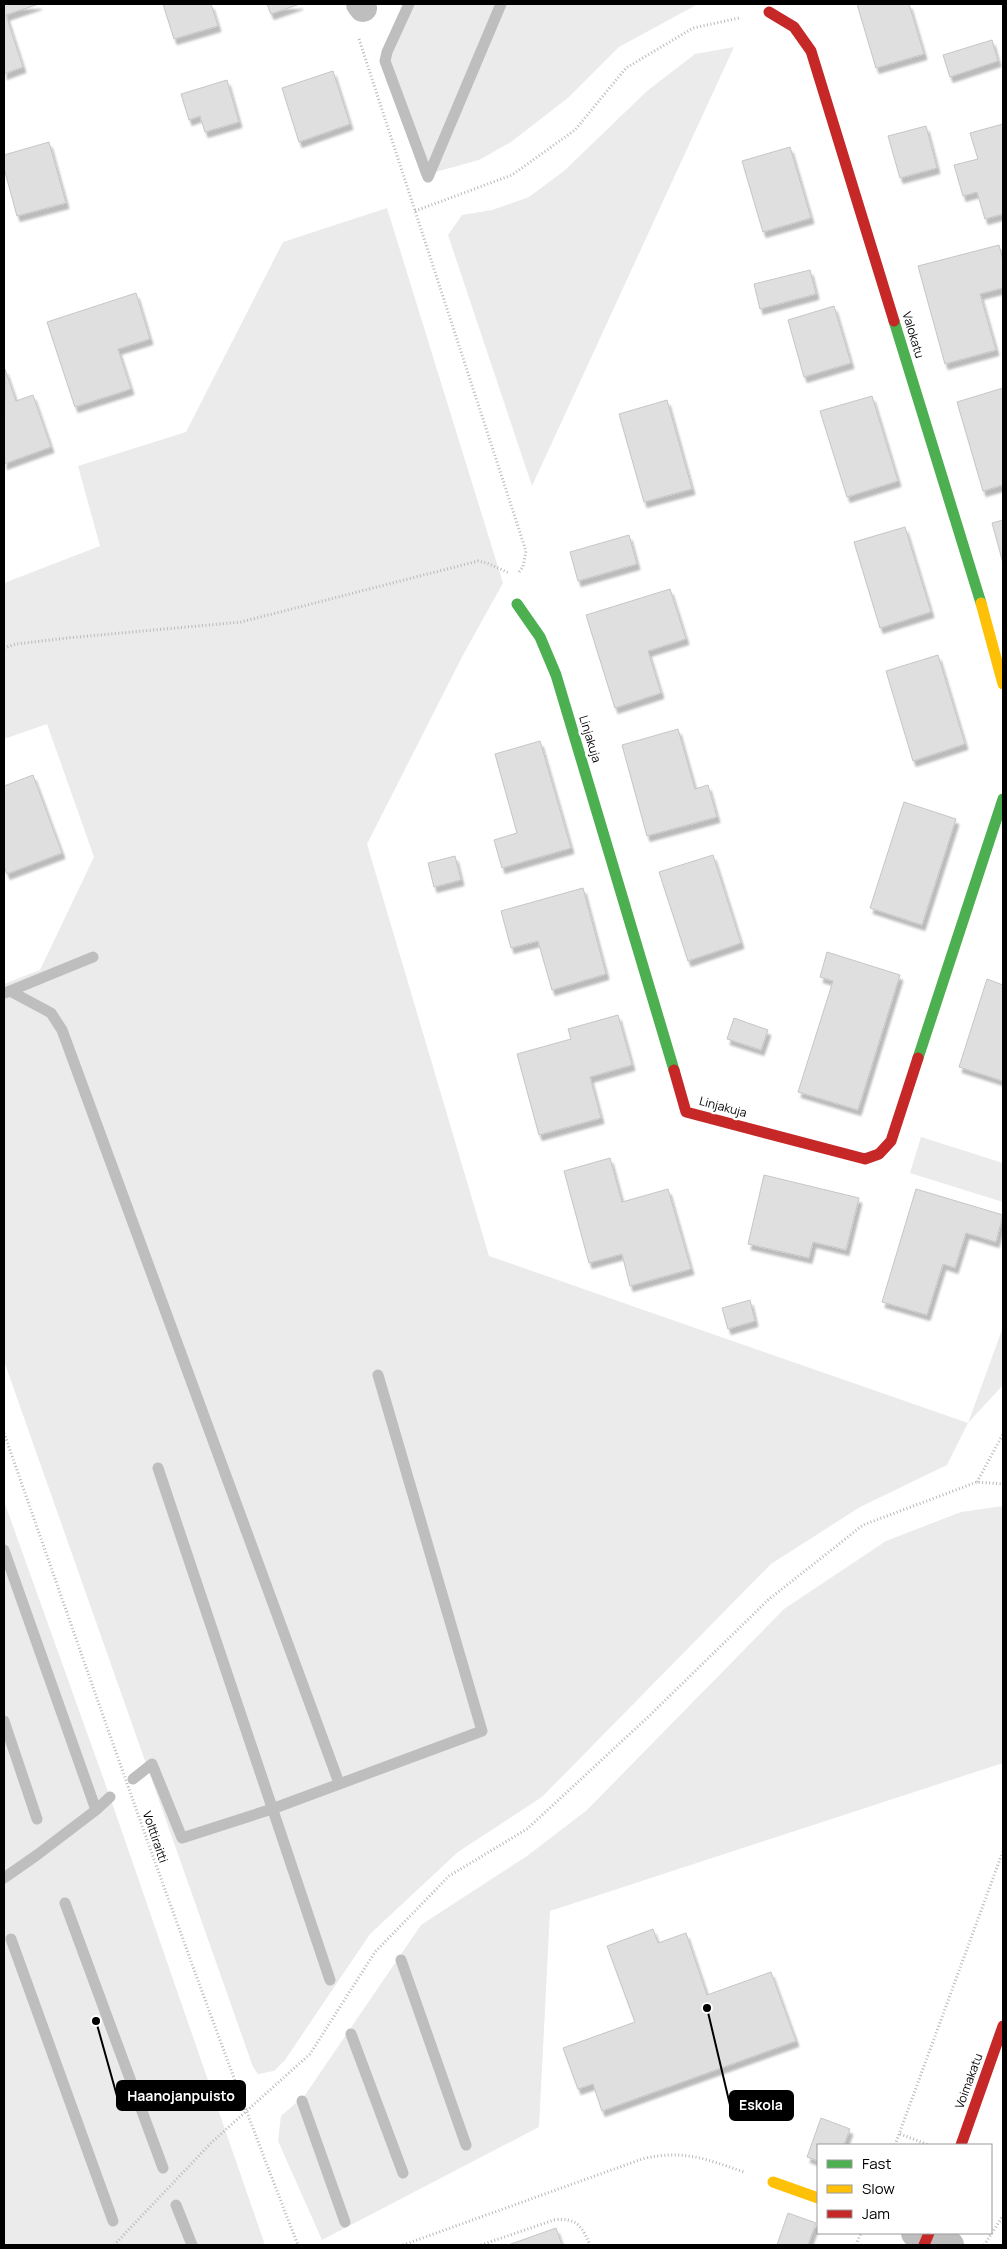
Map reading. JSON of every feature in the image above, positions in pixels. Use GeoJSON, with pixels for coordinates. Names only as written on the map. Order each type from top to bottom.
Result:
{"type":"FeatureCollection","features":[{"type":"Feature","properties":{"kind":"street","name":"Valokatu"},"geometry":{"type":"LineString","coordinates":[[769,12],[789,22],[802,34],[811,50],[986,621],[1003,684]]}},
{"type":"Feature","properties":{"kind":"street","name":"Linjakuja"},"geometry":{"type":"LineString","coordinates":[[517,604],[533,622],[545,643],[556,675],[686,1112],[865,1159],[879,1154],[891,1141],[1003,799]]}},
{"type":"Feature","properties":{"kind":"street","name":"Voimakatu"},"geometry":{"type":"LineString","coordinates":[[961,2144],[1003,2026]]}},
{"type":"Feature","properties":{"kind":"street"},"geometry":{"type":"LineString","coordinates":[[773,2182],[817,2198]]}},
{"type":"Feature","properties":{"kind":"path"},"geometry":{"type":"LineString","coordinates":[[4,648],[16,644],[67,638],[241,622],[478,561],[488,563],[516,576],[523,567],[526,550],[359,39],[362,6]]}},
{"type":"Feature","properties":{"kind":"path"},"geometry":{"type":"LineString","coordinates":[[414,211],[512,175],[575,130],[626,68],[693,28],[769,12]]}},
{"type":"Feature","properties":{"kind":"path","name":"Volttiraitti"},"geometry":{"type":"LineString","coordinates":[[4,1432],[169,1903],[246,2112],[298,2245]]}},
{"type":"Feature","properties":{"kind":"path"},"geometry":{"type":"LineString","coordinates":[[977,1482],[1003,1434]]}},
{"type":"Feature","properties":{"kind":"path"},"geometry":{"type":"LineString","coordinates":[[114,2245],[212,2142],[310,2054],[375,1952],[449,1876],[527,1829],[647,1718],[768,1600],[863,1525],[977,1482],[1003,1484]]}},
{"type":"Feature","properties":{"kind":"path"},"geometry":{"type":"LineString","coordinates":[[896,2144],[1003,1851]]}},
{"type":"Feature","properties":{"kind":"path"},"geometry":{"type":"LineString","coordinates":[[900,2134],[927,2144]]}},
{"type":"Feature","properties":{"kind":"path"},"geometry":{"type":"LineString","coordinates":[[403,2245],[642,2159],[663,2154],[684,2154],[709,2160],[773,2182]]}},
{"type":"Feature","properties":{"kind":"path"},"geometry":{"type":"LineString","coordinates":[[992,2233],[1003,2216]]}},
{"type":"Feature","properties":{"kind":"path"},"geometry":{"type":"LineString","coordinates":[[481,2245],[565,2218],[574,2222],[582,2229],[590,2245]]}},
{"type":"Feature","properties":{"kind":"path"},"geometry":{"type":"LineString","coordinates":[[984,2245],[991,2234]]}},
{"type":"Feature","properties":{"kind":"shaded area"},"geometry":{"type":"Polygon","coordinates":[[[404,4],[698,4],[619,47],[569,97],[511,142],[479,160],[421,176],[381,55],[404,4]]]}},
{"type":"Feature","properties":{"kind":"shaded area"},"geometry":{"type":"Polygon","coordinates":[[[734,47],[532,486],[448,235],[462,215],[492,210],[529,197],[564,171],[647,91],[695,54],[734,47]]]}},
{"type":"Feature","properties":{"kind":"shaded area"},"geometry":{"type":"Polygon","coordinates":[[[387,208],[503,583],[463,655],[367,844],[489,1256],[968,1423],[947,1465],[860,1507],[771,1564],[542,1797],[458,1852],[370,1934],[285,2060],[274,2071],[258,2074],[253,2067],[4,1361],[4,984],[40,970],[94,857],[47,724],[4,739],[4,583],[100,546],[78,466],[186,432],[283,242],[387,208]]]}},
{"type":"Feature","properties":{"kind":"shaded area"},"geometry":{"type":"Polygon","coordinates":[[[921,1137],[1003,1163],[1003,1202],[910,1173],[921,1137]]]}},
{"type":"Feature","properties":{"kind":"shaded area"},"geometry":{"type":"Polygon","coordinates":[[[1003,1327],[1003,1385],[968,1423],[1003,1327]]]}},
{"type":"Feature","properties":{"kind":"shaded area"},"geometry":{"type":"Polygon","coordinates":[[[4,1501],[110,1797],[265,2245],[4,2245],[4,1501]]]}},
{"type":"Feature","properties":{"kind":"shaded area"},"geometry":{"type":"Polygon","coordinates":[[[1003,1506],[1003,1763],[550,1911],[539,2127],[322,2240],[278,2141],[281,2116],[305,2095],[421,1925],[527,1856],[587,1810],[784,1609],[886,1541],[961,1512],[1003,1506]]]}},
{"type":"Feature","properties":{"kind":"building"},"geometry":{"type":"Polygon","coordinates":[[[4,4],[39,4],[6,15],[23,67],[4,74],[4,4]]]}},
{"type":"Feature","properties":{"kind":"building"},"geometry":{"type":"Polygon","coordinates":[[[163,4],[211,4],[218,26],[174,39],[163,4]]]}},
{"type":"Feature","properties":{"kind":"building"},"geometry":{"type":"Polygon","coordinates":[[[267,4],[300,4],[271,14],[267,4]]]}},
{"type":"Feature","properties":{"kind":"building"},"geometry":{"type":"Polygon","coordinates":[[[857,4],[909,4],[924,54],[876,68],[857,4]]]}},
{"type":"Feature","properties":{"kind":"building"},"geometry":{"type":"Polygon","coordinates":[[[992,40],[998,61],[950,77],[943,55],[992,40]]]}},
{"type":"Feature","properties":{"kind":"building"},"geometry":{"type":"Polygon","coordinates":[[[333,71],[350,124],[299,142],[282,88],[333,71]]]}},
{"type":"Feature","properties":{"kind":"building"},"geometry":{"type":"Polygon","coordinates":[[[227,80],[239,122],[205,132],[200,116],[189,120],[181,94],[227,80]]]}},
{"type":"Feature","properties":{"kind":"building"},"geometry":{"type":"Polygon","coordinates":[[[1003,124],[1003,214],[985,219],[977,192],[963,196],[954,165],[978,159],[970,133],[1003,124]]]}},
{"type":"Feature","properties":{"kind":"building"},"geometry":{"type":"Polygon","coordinates":[[[926,126],[937,168],[900,178],[888,136],[926,126]]]}},
{"type":"Feature","properties":{"kind":"building"},"geometry":{"type":"Polygon","coordinates":[[[49,142],[66,203],[17,216],[4,168],[4,155],[49,142]]]}},
{"type":"Feature","properties":{"kind":"building"},"geometry":{"type":"Polygon","coordinates":[[[790,147],[811,218],[763,232],[742,161],[790,147]]]}},
{"type":"Feature","properties":{"kind":"building"},"geometry":{"type":"Polygon","coordinates":[[[999,245],[1003,260],[1003,288],[980,294],[996,350],[945,364],[918,266],[999,245]]]}},
{"type":"Feature","properties":{"kind":"building"},"geometry":{"type":"Polygon","coordinates":[[[810,270],[816,294],[760,309],[754,284],[810,270]]]}},
{"type":"Feature","properties":{"kind":"building"},"geometry":{"type":"Polygon","coordinates":[[[136,293],[150,339],[118,349],[131,389],[75,407],[47,322],[136,293]]]}},
{"type":"Feature","properties":{"kind":"building"},"geometry":{"type":"Polygon","coordinates":[[[834,306],[851,363],[804,377],[788,320],[834,306]]]}},
{"type":"Feature","properties":{"kind":"building"},"geometry":{"type":"Polygon","coordinates":[[[5,369],[16,401],[33,395],[51,447],[4,464],[5,369]]]}},
{"type":"Feature","properties":{"kind":"building"},"geometry":{"type":"Polygon","coordinates":[[[1003,388],[1003,485],[983,491],[957,402],[1003,388]]]}},
{"type":"Feature","properties":{"kind":"building"},"geometry":{"type":"Polygon","coordinates":[[[872,396],[898,481],[847,497],[820,411],[872,396]]]}},
{"type":"Feature","properties":{"kind":"building"},"geometry":{"type":"Polygon","coordinates":[[[667,400],[692,489],[644,502],[619,414],[667,400]]]}},
{"type":"Feature","properties":{"kind":"building"},"geometry":{"type":"Polygon","coordinates":[[[1003,520],[1003,563],[992,523],[1003,520]]]}},
{"type":"Feature","properties":{"kind":"building"},"geometry":{"type":"Polygon","coordinates":[[[905,527],[931,612],[880,628],[854,542],[905,527]]]}},
{"type":"Feature","properties":{"kind":"building"},"geometry":{"type":"Polygon","coordinates":[[[629,535],[637,564],[578,581],[570,552],[629,535]]]}},
{"type":"Feature","properties":{"kind":"building"},"geometry":{"type":"Polygon","coordinates":[[[670,589],[686,639],[648,651],[661,693],[615,708],[586,615],[670,589]]]}},
{"type":"Feature","properties":{"kind":"building"},"geometry":{"type":"Polygon","coordinates":[[[938,655],[965,744],[913,761],[886,671],[938,655]]]}},
{"type":"Feature","properties":{"kind":"building"},"geometry":{"type":"Polygon","coordinates":[[[678,729],[695,789],[708,785],[717,817],[647,836],[622,745],[678,729]]]}},
{"type":"Feature","properties":{"kind":"building"},"geometry":{"type":"Polygon","coordinates":[[[540,741],[571,848],[502,868],[494,840],[517,833],[495,754],[540,741]]]}},
{"type":"Feature","properties":{"kind":"building"},"geometry":{"type":"Polygon","coordinates":[[[33,775],[62,853],[7,874],[4,866],[4,786],[33,775]]]}},
{"type":"Feature","properties":{"kind":"building"},"geometry":{"type":"Polygon","coordinates":[[[904,802],[956,819],[922,925],[870,908],[904,802]]]}},
{"type":"Feature","properties":{"kind":"building"},"geometry":{"type":"Polygon","coordinates":[[[713,855],[741,943],[688,961],[659,872],[713,855]]]}},
{"type":"Feature","properties":{"kind":"building"},"geometry":{"type":"Polygon","coordinates":[[[455,856],[461,880],[434,887],[428,863],[455,856]]]}},
{"type":"Feature","properties":{"kind":"building"},"geometry":{"type":"Polygon","coordinates":[[[583,888],[606,974],[552,990],[538,941],[511,948],[501,911],[583,888]]]}},
{"type":"Feature","properties":{"kind":"building"},"geometry":{"type":"Polygon","coordinates":[[[827,952],[900,975],[858,1110],[798,1092],[833,981],[820,977],[827,952]]]}},
{"type":"Feature","properties":{"kind":"building"},"geometry":{"type":"Polygon","coordinates":[[[987,979],[1003,985],[1003,1081],[959,1067],[987,979]]]}},
{"type":"Feature","properties":{"kind":"building"},"geometry":{"type":"Polygon","coordinates":[[[618,1015],[632,1065],[590,1077],[601,1118],[539,1135],[517,1054],[571,1039],[568,1029],[618,1015]]]}},
{"type":"Feature","properties":{"kind":"building"},"geometry":{"type":"Polygon","coordinates":[[[734,1018],[768,1030],[761,1050],[727,1039],[734,1018]]]}},
{"type":"Feature","properties":{"kind":"building"},"geometry":{"type":"Polygon","coordinates":[[[610,1158],[622,1202],[668,1189],[691,1269],[630,1286],[622,1254],[589,1263],[564,1171],[610,1158]]]}},
{"type":"Feature","properties":{"kind":"building"},"geometry":{"type":"Polygon","coordinates":[[[764,1175],[859,1198],[846,1250],[813,1242],[809,1258],[748,1244],[764,1175]]]}},
{"type":"Feature","properties":{"kind":"building"},"geometry":{"type":"Polygon","coordinates":[[[916,1189],[1003,1215],[996,1242],[966,1233],[955,1268],[943,1264],[927,1315],[882,1302],[916,1189]]]}},
{"type":"Feature","properties":{"kind":"building"},"geometry":{"type":"Polygon","coordinates":[[[750,1300],[755,1321],[728,1329],[722,1308],[750,1300]]]}},
{"type":"Feature","properties":{"kind":"building"},"geometry":{"type":"Polygon","coordinates":[[[653,1929],[658,1943],[686,1933],[707,1995],[771,1972],[796,2041],[602,2111],[593,2084],[578,2089],[563,2048],[635,2022],[607,1946],[653,1929]]]}},
{"type":"Feature","properties":{"kind":"building"},"geometry":{"type":"Polygon","coordinates":[[[821,2118],[850,2129],[844,2144],[817,2144],[817,2161],[807,2157],[821,2118]]]}},
{"type":"Feature","properties":{"kind":"building"},"geometry":{"type":"Polygon","coordinates":[[[788,2213],[816,2223],[808,2245],[777,2245],[788,2213]]]}},
{"type":"Feature","properties":{"kind":"building"},"geometry":{"type":"Polygon","coordinates":[[[556,2228],[562,2245],[508,2245],[556,2228]]]}},
{"type":"Feature","properties":{"kind":"waterway"},"geometry":{"type":"LineString","coordinates":[[409,4],[387,52],[385,61],[428,177]]}},
{"type":"Feature","properties":{"kind":"waterway"},"geometry":{"type":"LineString","coordinates":[[428,177],[501,4]]}},
{"type":"Feature","properties":{"kind":"waterway"},"geometry":{"type":"LineString","coordinates":[[5,993],[93,957]]}},
{"type":"Feature","properties":{"kind":"waterway"},"geometry":{"type":"LineString","coordinates":[[10,991],[51,1013],[62,1030],[339,1783]]}},
{"type":"Feature","properties":{"kind":"waterway"},"geometry":{"type":"LineString","coordinates":[[133,1779],[152,1764],[182,1838],[272,1809],[482,1731],[378,1375]]}},
{"type":"Feature","properties":{"kind":"waterway"},"geometry":{"type":"LineString","coordinates":[[158,1468],[330,1980]]}},
{"type":"Feature","properties":{"kind":"waterway"},"geometry":{"type":"LineString","coordinates":[[4,1550],[96,1810],[4,1878]]}},
{"type":"Feature","properties":{"kind":"waterway"},"geometry":{"type":"LineString","coordinates":[[4,1721],[37,1819]]}},
{"type":"Feature","properties":{"kind":"waterway"},"geometry":{"type":"LineString","coordinates":[[96,1810],[110,1797]]}},
{"type":"Feature","properties":{"kind":"waterway"},"geometry":{"type":"LineString","coordinates":[[65,1903],[163,2168]]}},
{"type":"Feature","properties":{"kind":"waterway"},"geometry":{"type":"LineString","coordinates":[[11,1939],[113,2221]]}},
{"type":"Feature","properties":{"kind":"waterway"},"geometry":{"type":"LineString","coordinates":[[401,1960],[466,2145]]}},
{"type":"Feature","properties":{"kind":"waterway"},"geometry":{"type":"LineString","coordinates":[[351,2034],[403,2173]]}},
{"type":"Feature","properties":{"kind":"waterway"},"geometry":{"type":"LineString","coordinates":[[302,2101],[345,2222]]}},
{"type":"Feature","properties":{"kind":"waterway"},"geometry":{"type":"LineString","coordinates":[[176,2205],[192,2245]]}},
{"type":"Feature","properties":{"kind":"traffic: fast"},"geometry":{"type":"LineString","coordinates":[[894,321],[981,603]]}},
{"type":"Feature","properties":{"kind":"traffic: fast"},"geometry":{"type":"LineString","coordinates":[[517,604],[540,637],[556,675],[674,1070]]}},
{"type":"Feature","properties":{"kind":"traffic: fast"},"geometry":{"type":"LineString","coordinates":[[918,1058],[1003,799]]}},
{"type":"Feature","properties":{"kind":"traffic: slow"},"geometry":{"type":"LineString","coordinates":[[981,603],[1003,684]]}},
{"type":"Feature","properties":{"kind":"traffic: slow"},"geometry":{"type":"LineString","coordinates":[[773,2182],[817,2198]]}},
{"type":"Feature","properties":{"kind":"traffic: jam"},"geometry":{"type":"LineString","coordinates":[[769,12],[794,27],[811,51],[894,321]]}},
{"type":"Feature","properties":{"kind":"traffic: jam"},"geometry":{"type":"LineString","coordinates":[[674,1070],[686,1112],[865,1159],[879,1154],[891,1141],[918,1058]]}},
{"type":"Feature","properties":{"kind":"traffic: jam"},"geometry":{"type":"LineString","coordinates":[[961,2144],[1003,2026]]}},
{"type":"Feature","properties":{"kind":"traffic: jam"},"geometry":{"type":"LineString","coordinates":[[924,2245],[929,2234]]}},
{"type":"Feature","properties":{"kind":"place","name":"Eskola"},"geometry":{"type":"Point","coordinates":[707,2008]}},
{"type":"Feature","properties":{"kind":"place","name":"Haanojanpuisto"},"geometry":{"type":"Point","coordinates":[96,2021]}}]}
